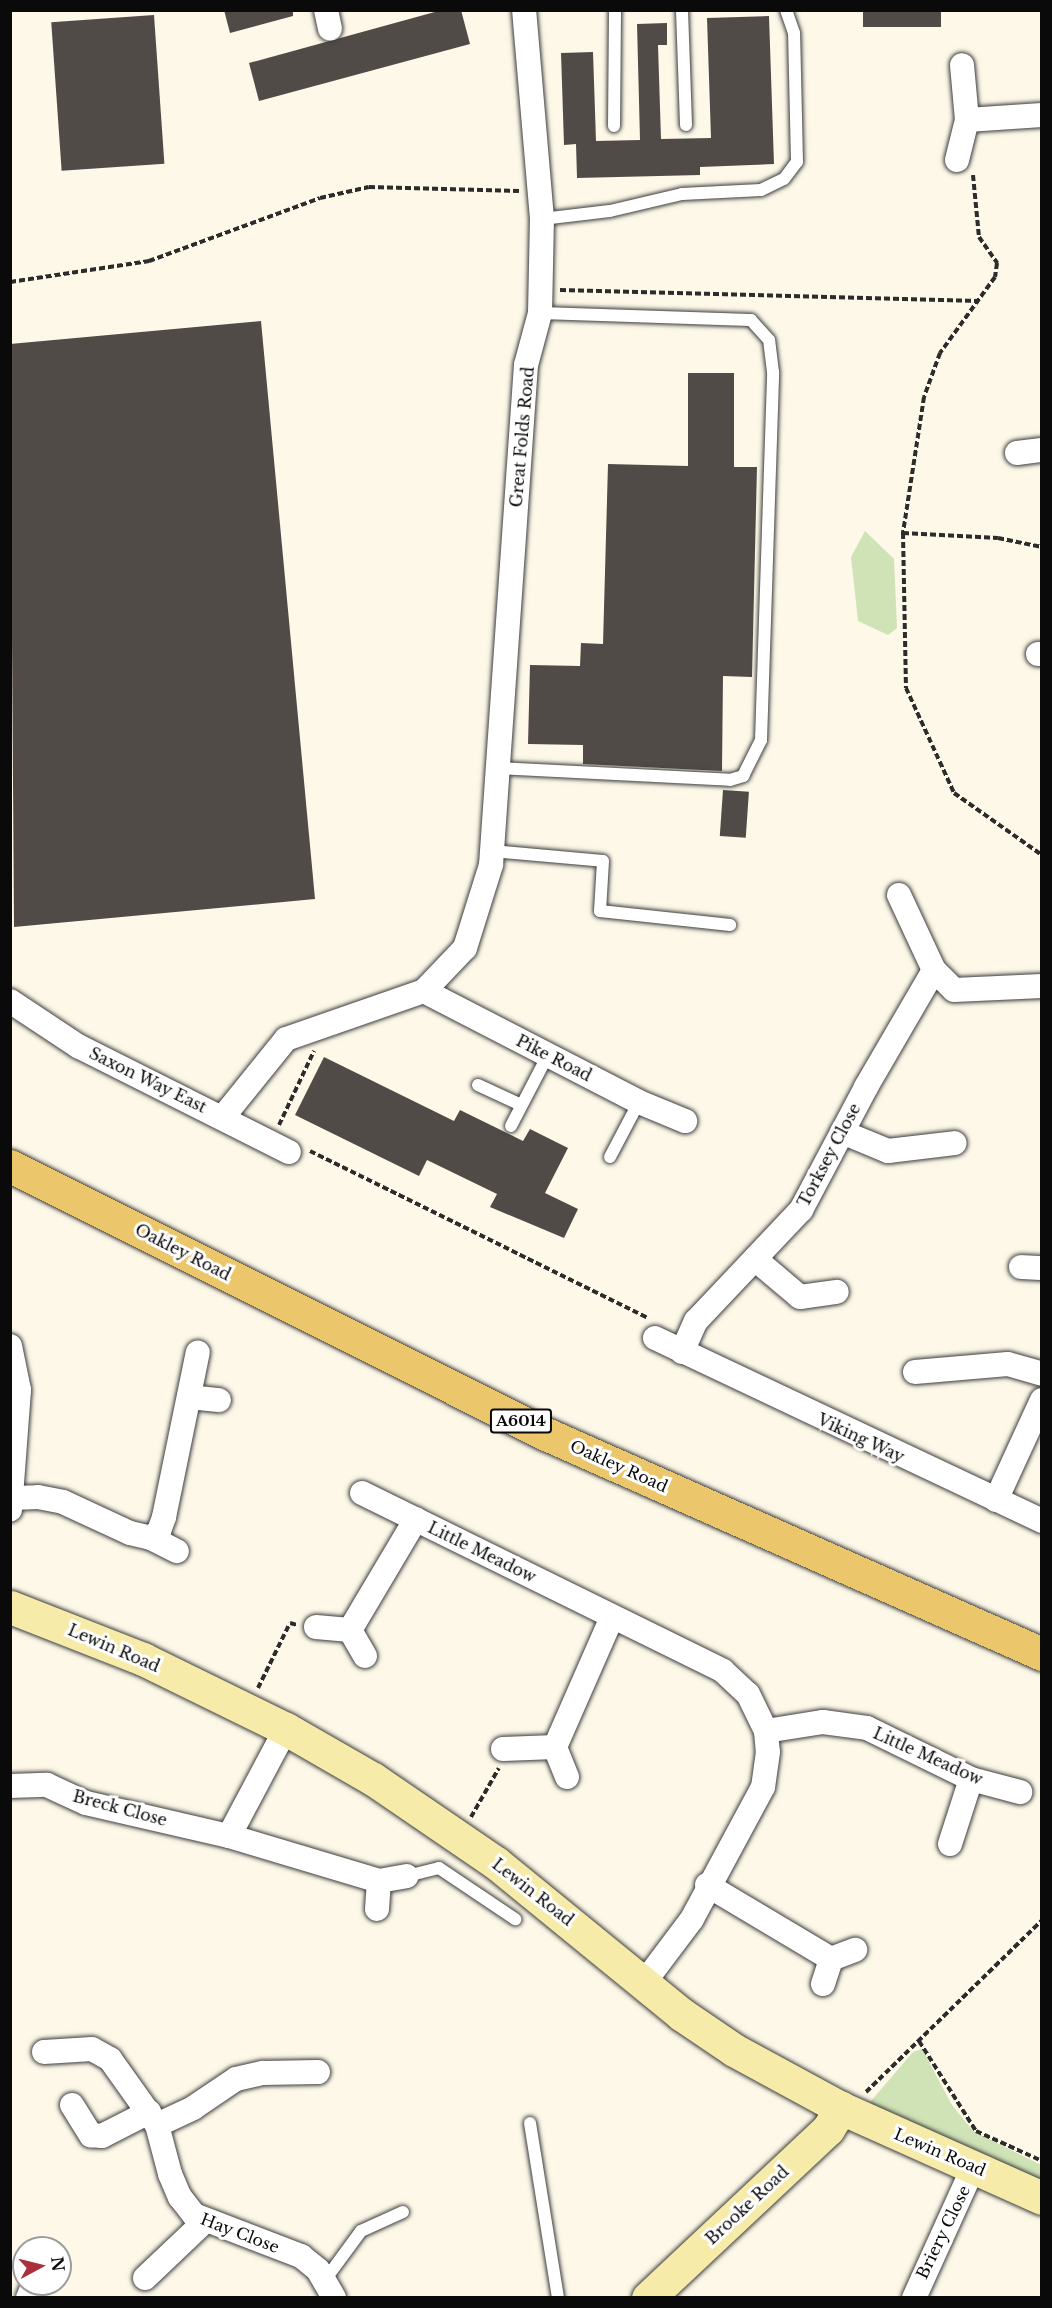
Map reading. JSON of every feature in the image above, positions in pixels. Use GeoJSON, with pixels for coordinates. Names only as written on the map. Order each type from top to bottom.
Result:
{"type":"FeatureCollection","features":[{"type":"Feature","properties":{"kind":"main road","name":"Oakley Road"},"geometry":{"type":"LineString","coordinates":[[10,1166],[546,1434],[1041,1654]]}},
{"type":"Feature","properties":{"kind":"street","name":"Great Folds Road"},"geometry":{"type":"LineString","coordinates":[[424,991],[465,948],[491,858],[526,365],[540,301],[542,219],[537,192],[524,10]]}},
{"type":"Feature","properties":{"kind":"street"},"geometry":{"type":"LineString","coordinates":[[957,160],[967,120],[962,65]]}},
{"type":"Feature","properties":{"kind":"street"},"geometry":{"type":"LineString","coordinates":[[967,120],[1041,115]]}},
{"type":"Feature","properties":{"kind":"street"},"geometry":{"type":"LineString","coordinates":[[1017,453],[1041,450]]}},
{"type":"Feature","properties":{"kind":"street"},"geometry":{"type":"LineString","coordinates":[[899,895],[934,970],[954,990],[1041,986]]}},
{"type":"Feature","properties":{"kind":"street","name":"Torksey Close"},"geometry":{"type":"LineString","coordinates":[[682,1352],[696,1321],[801,1210],[842,1132],[934,970]]}},
{"type":"Feature","properties":{"kind":"street"},"geometry":{"type":"LineString","coordinates":[[223,1117],[286,1039],[424,991]]}},
{"type":"Feature","properties":{"kind":"street","name":"Pike Road"},"geometry":{"type":"LineString","coordinates":[[424,991],[639,1102],[685,1121]]}},
{"type":"Feature","properties":{"kind":"street","name":"Saxon Way East"},"geometry":{"type":"LineString","coordinates":[[10,1001],[78,1046],[288,1148]]}},
{"type":"Feature","properties":{"kind":"street"},"geometry":{"type":"LineString","coordinates":[[842,1132],[888,1151],[955,1143]]}},
{"type":"Feature","properties":{"kind":"street"},"geometry":{"type":"LineString","coordinates":[[755,1259],[800,1297],[837,1292]]}},
{"type":"Feature","properties":{"kind":"street","name":"Viking Way"},"geometry":{"type":"LineString","coordinates":[[655,1338],[1041,1521]]}},
{"type":"Feature","properties":{"kind":"street"},"geometry":{"type":"LineString","coordinates":[[10,1346],[18,1390],[12,1504],[38,1497],[63,1502],[130,1533],[152,1538],[177,1551]]}},
{"type":"Feature","properties":{"kind":"street"},"geometry":{"type":"LineString","coordinates":[[152,1538],[159,1531],[164,1517],[198,1353]]}},
{"type":"Feature","properties":{"kind":"street"},"geometry":{"type":"LineString","coordinates":[[915,1372],[1008,1364],[1041,1374]]}},
{"type":"Feature","properties":{"kind":"street"},"geometry":{"type":"LineString","coordinates":[[189,1397],[219,1400]]}},
{"type":"Feature","properties":{"kind":"street"},"geometry":{"type":"LineString","coordinates":[[996,1500],[1040,1405]]}},
{"type":"Feature","properties":{"kind":"street","name":"Little Meadow"},"geometry":{"type":"LineString","coordinates":[[362,1493],[730,1676],[748,1694],[766,1731],[767,1770],[756,1804],[707,1885],[692,1919],[643,1984]]}},
{"type":"Feature","properties":{"kind":"street","name":"Little Meadow"},"geometry":{"type":"LineString","coordinates":[[350,1630],[416,1519]]}},
{"type":"Feature","properties":{"kind":"street","name":"Lewin Road"},"geometry":{"type":"LineString","coordinates":[[10,1607],[143,1659],[286,1729],[373,1779],[487,1856],[643,1984],[734,2050],[852,2102],[974,2166],[1041,2198]]}},
{"type":"Feature","properties":{"kind":"street"},"geometry":{"type":"LineString","coordinates":[[567,1777],[555,1747],[612,1617]]}},
{"type":"Feature","properties":{"kind":"street"},"geometry":{"type":"LineString","coordinates":[[316,1627],[350,1630],[365,1656]]}},
{"type":"Feature","properties":{"kind":"street","name":"Little Meadow"},"geometry":{"type":"LineString","coordinates":[[766,1731],[823,1722],[867,1728],[971,1779],[1020,1792]]}},
{"type":"Feature","properties":{"kind":"street"},"geometry":{"type":"LineString","coordinates":[[229,1836],[286,1729]]}},
{"type":"Feature","properties":{"kind":"street"},"geometry":{"type":"LineString","coordinates":[[503,1749],[555,1747]]}},
{"type":"Feature","properties":{"kind":"street"},"geometry":{"type":"LineString","coordinates":[[950,1844],[971,1779]]}},
{"type":"Feature","properties":{"kind":"street","name":"Breck Close"},"geometry":{"type":"LineString","coordinates":[[10,1786],[47,1785],[86,1803],[229,1836],[379,1881],[407,1876]]}},
{"type":"Feature","properties":{"kind":"street"},"geometry":{"type":"LineString","coordinates":[[377,1909],[379,1881]]}},
{"type":"Feature","properties":{"kind":"street"},"geometry":{"type":"LineString","coordinates":[[707,1885],[831,1959]]}},
{"type":"Feature","properties":{"kind":"street"},"geometry":{"type":"LineString","coordinates":[[831,1959],[855,1950]]}},
{"type":"Feature","properties":{"kind":"street"},"geometry":{"type":"LineString","coordinates":[[823,1984],[831,1959]]}},
{"type":"Feature","properties":{"kind":"street","name":"Hay Close"},"geometry":{"type":"LineString","coordinates":[[44,2052],[92,2049],[101,2054],[124,2074],[153,2118],[180,2197],[194,2215],[301,2256],[330,2289]]}},
{"type":"Feature","properties":{"kind":"street"},"geometry":{"type":"LineString","coordinates":[[72,2105],[91,2135],[102,2136],[153,2118],[185,2113],[236,2079],[263,2073],[318,2072]]}},
{"type":"Feature","properties":{"kind":"street","name":"Brooke Road"},"geometry":{"type":"LineString","coordinates":[[648,2298],[828,2128],[852,2102]]}},
{"type":"Feature","properties":{"kind":"street","name":"Briery Close"},"geometry":{"type":"LineString","coordinates":[[914,2298],[974,2166]]}},
{"type":"Feature","properties":{"kind":"street"},"geometry":{"type":"LineString","coordinates":[[145,2278],[205,2221]]}},
{"type":"Feature","properties":{"kind":"lane"},"geometry":{"type":"LineString","coordinates":[[614,126],[615,10]]}},
{"type":"Feature","properties":{"kind":"lane"},"geometry":{"type":"LineString","coordinates":[[682,10],[686,125]]}},
{"type":"Feature","properties":{"kind":"lane"},"geometry":{"type":"LineString","coordinates":[[542,219],[610,211],[682,194],[761,190],[784,179],[797,162],[794,33],[786,10]]}},
{"type":"Feature","properties":{"kind":"lane"},"geometry":{"type":"LineString","coordinates":[[498,768],[730,780],[743,776],[761,740],[772,408],[770,340],[751,320],[540,301]]}},
{"type":"Feature","properties":{"kind":"lane"},"geometry":{"type":"LineString","coordinates":[[491,858],[603,861],[600,910],[730,925]]}},
{"type":"Feature","properties":{"kind":"lane"},"geometry":{"type":"LineString","coordinates":[[511,1126],[548,1054]]}},
{"type":"Feature","properties":{"kind":"lane"},"geometry":{"type":"LineString","coordinates":[[478,1085],[521,1105]]}},
{"type":"Feature","properties":{"kind":"lane"},"geometry":{"type":"LineString","coordinates":[[610,1157],[639,1102]]}},
{"type":"Feature","properties":{"kind":"lane"},"geometry":{"type":"LineString","coordinates":[[407,1876],[439,1868],[515,1919]]}},
{"type":"Feature","properties":{"kind":"lane"},"geometry":{"type":"LineString","coordinates":[[530,2123],[558,2298]]}},
{"type":"Feature","properties":{"kind":"lane"},"geometry":{"type":"LineString","coordinates":[[330,2289],[361,2231],[403,2212]]}},
{"type":"Feature","properties":{"kind":"path"},"geometry":{"type":"LineString","coordinates":[[957,160],[959,168],[972,165],[979,237],[997,263],[995,277],[940,353],[924,397],[903,533],[906,688],[954,793],[1041,855]]}},
{"type":"Feature","properties":{"kind":"path"},"geometry":{"type":"LineString","coordinates":[[10,282],[149,261],[320,198],[369,187],[537,192]]}},
{"type":"Feature","properties":{"kind":"path"},"geometry":{"type":"LineString","coordinates":[[540,301],[979,302]]}},
{"type":"Feature","properties":{"kind":"path"},"geometry":{"type":"LineString","coordinates":[[903,533],[998,538],[1041,547]]}},
{"type":"Feature","properties":{"kind":"path"},"geometry":{"type":"LineString","coordinates":[[311,1030],[316,1048],[288,1148],[665,1326],[655,1338]]}},
{"type":"Feature","properties":{"kind":"path"},"geometry":{"type":"LineString","coordinates":[[258,1688],[290,1623],[315,1630],[316,1627]]}},
{"type":"Feature","properties":{"kind":"path"},"geometry":{"type":"LineString","coordinates":[[471,1817],[501,1764],[503,1749]]}},
{"type":"Feature","properties":{"kind":"path"},"geometry":{"type":"LineString","coordinates":[[852,2102],[920,2041],[1041,1920]]}},
{"type":"Feature","properties":{"kind":"path"},"geometry":{"type":"LineString","coordinates":[[920,2041],[976,2132],[1041,2161]]}},
{"type":"Feature","properties":{"kind":"green space"},"geometry":{"type":"Polygon","coordinates":[[[865,531],[894,559],[897,628],[888,635],[858,621],[851,557],[865,531]]]}},
{"type":"Feature","properties":{"kind":"green space"},"geometry":{"type":"Polygon","coordinates":[[[922,2049],[952,2105],[973,2131],[1041,2165],[1041,2186],[865,2108],[913,2052],[922,2049]]]}},
{"type":"Feature","properties":{"kind":"building"},"geometry":{"type":"Polygon","coordinates":[[[224,10],[293,10],[293,16],[230,33],[224,10]]]}},
{"type":"Feature","properties":{"kind":"building"},"geometry":{"type":"Polygon","coordinates":[[[442,10],[461,10],[470,44],[259,101],[249,63],[442,10]]]}},
{"type":"Feature","properties":{"kind":"building"},"geometry":{"type":"Polygon","coordinates":[[[863,10],[941,10],[941,27],[863,27],[863,10]]]}},
{"type":"Feature","properties":{"kind":"building"},"geometry":{"type":"Polygon","coordinates":[[[154,15],[164,164],[62,171],[51,22],[154,15]]]}},
{"type":"Feature","properties":{"kind":"building"},"geometry":{"type":"Polygon","coordinates":[[[769,16],[774,164],[700,167],[700,175],[577,178],[576,144],[564,145],[561,53],[593,52],[596,141],[640,140],[637,24],[667,23],[667,45],[658,45],[661,139],[711,138],[707,18],[769,16]]]}},
{"type":"Feature","properties":{"kind":"building"},"geometry":{"type":"Polygon","coordinates":[[[261,321],[315,899],[14,927],[10,344],[261,321]]]}},
{"type":"Feature","properties":{"kind":"building"},"geometry":{"type":"Polygon","coordinates":[[[688,373],[734,373],[734,467],[757,467],[752,677],[723,676],[722,771],[583,764],[583,745],[528,744],[530,665],[580,666],[581,643],[603,644],[608,464],[688,466],[688,373]]]}},
{"type":"Feature","properties":{"kind":"building"},"geometry":{"type":"Polygon","coordinates":[[[723,790],[749,792],[746,838],[720,836],[723,790]]]}},
{"type":"Feature","properties":{"kind":"building"},"geometry":{"type":"Polygon","coordinates":[[[324,1057],[454,1121],[460,1110],[523,1141],[530,1129],[568,1148],[545,1193],[578,1209],[564,1238],[490,1207],[497,1194],[427,1160],[419,1176],[295,1115],[324,1057]]]}}]}
